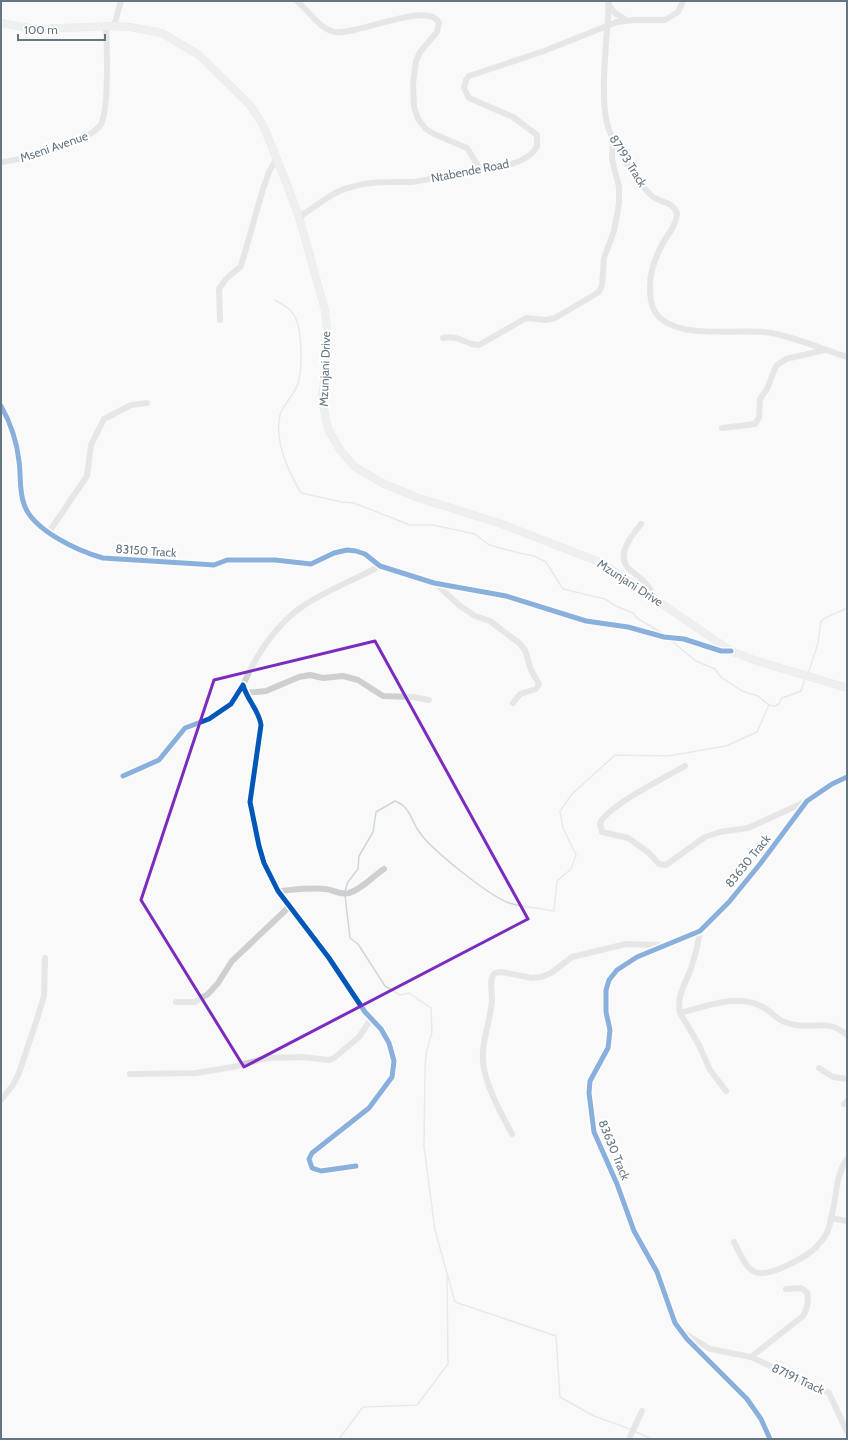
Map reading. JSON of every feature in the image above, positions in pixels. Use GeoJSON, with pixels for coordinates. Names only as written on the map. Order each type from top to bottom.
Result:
{"type":"FeatureCollection","features":[{"type":"Feature","properties":{"kind":"main road","name":"Mzunjani Drive"},"geometry":{"type":"LineString","coordinates":[[1,23],[36,30],[114,26],[130,27],[162,33],[199,55],[250,105],[263,125],[299,217],[325,310],[328,337],[322,399],[324,416],[328,429],[340,450],[355,467],[384,484],[419,498],[499,523],[602,563],[731,651],[754,660],[847,688]]}},
{"type":"Feature","properties":{"kind":"street"},"geometry":{"type":"LineString","coordinates":[[114,26],[120,1]]}},
{"type":"Feature","properties":{"kind":"street"},"geometry":{"type":"LineString","coordinates":[[297,1],[321,25],[335,32],[348,31],[412,16],[428,15],[436,18],[439,23],[438,29],[420,52],[414,71],[414,107],[418,119],[426,129],[441,138],[467,148],[480,169]]}},
{"type":"Feature","properties":{"kind":"street","name":"Ntabende Road"},"geometry":{"type":"LineString","coordinates":[[299,217],[335,194],[351,187],[387,181],[428,180],[511,164],[523,158],[536,149],[538,137],[521,122],[469,98],[464,88],[466,80],[473,74],[544,51],[607,25],[628,20],[665,20],[678,12],[683,1]]}},
{"type":"Feature","properties":{"kind":"street"},"geometry":{"type":"LineString","coordinates":[[608,2],[615,13],[628,20]]}},
{"type":"Feature","properties":{"kind":"street","name":"87193 Track"},"geometry":{"type":"LineString","coordinates":[[608,2],[605,110],[609,129],[613,139],[646,190],[653,197],[672,205],[677,213],[676,220],[662,246],[652,271],[651,299],[653,309],[661,319],[676,326],[690,330],[773,333],[847,357]]}},
{"type":"Feature","properties":{"kind":"street","name":"Mseni Avenue"},"geometry":{"type":"LineString","coordinates":[[1,162],[37,155],[71,143],[88,136],[101,124],[105,111],[107,49],[106,27]]}},
{"type":"Feature","properties":{"kind":"street"},"geometry":{"type":"LineString","coordinates":[[443,338],[455,338],[470,344],[479,345],[524,319],[534,317],[553,319],[598,294],[602,285],[604,258],[614,231],[620,204],[619,187],[612,159],[613,139]]}},
{"type":"Feature","properties":{"kind":"street"},"geometry":{"type":"LineString","coordinates":[[220,320],[219,289],[241,266],[263,189],[269,172],[277,158]]}},
{"type":"Feature","properties":{"kind":"street"},"geometry":{"type":"LineString","coordinates":[[722,428],[755,424],[759,418],[760,399],[776,366],[786,359],[825,350]]}},
{"type":"Feature","properties":{"kind":"street"},"geometry":{"type":"LineString","coordinates":[[49,532],[86,476],[91,445],[104,419],[131,405],[147,403]]}},
{"type":"Feature","properties":{"kind":"street","name":"83150 Track"},"geometry":{"type":"LineString","coordinates":[[1,406],[11,428],[19,458],[24,506],[35,520],[49,532],[74,547],[102,558],[214,565],[227,560],[275,560],[305,565],[320,562],[334,553],[347,550],[365,554],[380,566]]}},
{"type":"Feature","properties":{"kind":"street"},"geometry":{"type":"LineString","coordinates":[[641,524],[626,544],[624,560],[629,568],[647,584],[651,591],[649,595]]}},
{"type":"Feature","properties":{"kind":"street"},"geometry":{"type":"LineString","coordinates":[[123,776],[159,760],[189,726],[208,719],[232,704],[262,648],[291,615],[317,598],[380,566],[434,583],[506,596],[586,621],[628,627],[668,638],[696,642],[721,651],[731,651]]}},
{"type":"Feature","properties":{"kind":"street"},"geometry":{"type":"LineString","coordinates":[[434,583],[460,606],[475,616],[490,621],[507,632],[524,650],[531,670],[539,684],[536,688],[520,694],[513,702]]}},
{"type":"Feature","properties":{"kind":"street"},"geometry":{"type":"LineString","coordinates":[[245,692],[266,690],[299,677],[310,675],[323,678],[343,676],[358,680],[383,696],[413,697],[429,700]]}},
{"type":"Feature","properties":{"kind":"street"},"geometry":{"type":"LineString","coordinates":[[243,684],[245,692],[256,710],[261,725],[251,792],[252,813],[262,857],[278,892],[322,947],[371,1019],[381,1029],[389,1043],[394,1061],[394,1072],[369,1108],[312,1153],[309,1159],[312,1168],[321,1171],[356,1166]]}},
{"type":"Feature","properties":{"kind":"street"},"geometry":{"type":"LineString","coordinates":[[685,766],[634,795],[608,814],[600,823],[602,832],[628,838],[648,852],[659,864],[666,865],[705,837],[720,832],[748,828],[807,801]]}},
{"type":"Feature","properties":{"kind":"street","name":"83630 Track"},"geometry":{"type":"LineString","coordinates":[[770,1439],[761,1419],[739,1390],[679,1330],[675,1323],[657,1272],[634,1231],[617,1184],[597,1139],[591,1120],[589,1093],[590,1081],[608,1048],[610,1030],[606,990],[609,980],[624,964],[664,944],[680,940],[700,931],[729,902],[760,864],[807,801],[832,784],[847,777]]}},
{"type":"Feature","properties":{"kind":"street"},"geometry":{"type":"LineString","coordinates":[[278,892],[326,888],[345,894],[360,889],[368,880],[384,869]]}},
{"type":"Feature","properties":{"kind":"street"},"geometry":{"type":"LineString","coordinates":[[176,1002],[195,1002],[208,994],[218,983],[232,961],[289,907]]}},
{"type":"Feature","properties":{"kind":"street"},"geometry":{"type":"LineString","coordinates":[[700,931],[696,954],[681,991],[678,1006],[680,1013],[699,1045],[710,1070],[726,1091]]}},
{"type":"Feature","properties":{"kind":"street"},"geometry":{"type":"LineString","coordinates":[[512,1134],[493,1098],[484,1064],[484,1046],[492,999],[492,979],[494,975],[497,972],[502,972],[532,978],[541,977],[551,972],[572,957],[626,944],[664,944]]}},
{"type":"Feature","properties":{"kind":"street"},"geometry":{"type":"LineString","coordinates":[[1,1100],[13,1085],[19,1073],[38,1016],[44,996],[45,958]]}},
{"type":"Feature","properties":{"kind":"street"},"geometry":{"type":"LineString","coordinates":[[680,1013],[719,1003],[741,1001],[762,1006],[774,1018],[784,1022],[796,1025],[836,1026],[847,1035]]}},
{"type":"Feature","properties":{"kind":"street"},"geometry":{"type":"LineString","coordinates":[[130,1074],[196,1073],[275,1058],[302,1057],[329,1060],[342,1052],[359,1036],[371,1019]]}},
{"type":"Feature","properties":{"kind":"street"},"geometry":{"type":"LineString","coordinates":[[820,1068],[833,1077],[847,1079]]}},
{"type":"Feature","properties":{"kind":"street"},"geometry":{"type":"LineString","coordinates":[[734,1242],[745,1262],[752,1271],[759,1273],[769,1272],[782,1267],[814,1249],[828,1233],[836,1200],[839,1171],[847,1159]]}},
{"type":"Feature","properties":{"kind":"street"},"geometry":{"type":"LineString","coordinates":[[831,1218],[847,1221]]}},
{"type":"Feature","properties":{"kind":"street"},"geometry":{"type":"LineString","coordinates":[[751,1357],[803,1316],[806,1311],[808,1302],[807,1292],[801,1288],[786,1289]]}},
{"type":"Feature","properties":{"kind":"street","name":"87191 Track"},"geometry":{"type":"LineString","coordinates":[[679,1330],[715,1351],[751,1357],[829,1393],[847,1432]]}},
{"type":"Feature","properties":{"kind":"street"},"geometry":{"type":"LineString","coordinates":[[629,1439],[642,1411]]}},
{"type":"Feature","properties":{"kind":"highlighted area"},"geometry":{"type":"Polygon","coordinates":[[[375,641],[528,919],[244,1067],[141,900],[214,680],[375,641]]]}},
{"type":"Feature","properties":{"kind":"waterway"},"geometry":{"type":"LineString","coordinates":[[275,300],[291,311],[295,317],[299,331],[301,351],[299,380],[295,390],[281,411],[279,435],[283,456],[301,493],[342,502],[354,503],[410,525],[433,525],[475,534],[489,545],[534,556],[546,562],[563,589],[605,599],[616,606],[633,613],[637,618],[663,634]]}},
{"type":"Feature","properties":{"kind":"waterway"},"geometry":{"type":"LineString","coordinates":[[808,674],[818,643],[821,621],[847,608]]}},
{"type":"Feature","properties":{"kind":"waterway"},"geometry":{"type":"LineString","coordinates":[[669,639],[696,661],[715,669],[721,677],[742,691],[758,696],[769,705],[775,706],[779,704],[782,698],[801,691],[805,679]]}},
{"type":"Feature","properties":{"kind":"waterway"},"geometry":{"type":"LineString","coordinates":[[345,891],[348,882],[358,869],[359,856],[373,832],[376,812],[395,801],[407,810],[420,833],[436,850],[448,861],[488,891],[509,903],[554,911],[557,881],[571,869],[576,855],[563,828],[560,811],[572,794],[615,755],[668,756],[726,746],[757,732],[769,705]]}},
{"type":"Feature","properties":{"kind":"waterway"},"geometry":{"type":"LineString","coordinates":[[345,895],[350,938],[358,944],[385,986],[400,995],[409,993],[431,1008],[432,1032],[426,1053],[425,1070],[424,1147],[435,1230],[455,1302],[556,1336],[560,1397],[594,1416],[630,1429]]}},
{"type":"Feature","properties":{"kind":"waterway"},"geometry":{"type":"LineString","coordinates":[[339,1439],[363,1407],[417,1405],[448,1364],[447,1276]]}},
{"type":"Feature","properties":{"kind":"waterway"},"geometry":{"type":"LineString","coordinates":[[636,1432],[652,1439]]}},
{"type":"Feature","properties":{"kind":"cycle path"},"geometry":{"type":"LineString","coordinates":[[1,406],[15,440],[19,461],[21,494],[29,513],[46,531],[69,545],[93,555],[103,558],[214,565],[227,560],[275,560],[311,564],[334,553],[347,550],[356,551],[365,554],[380,566],[434,583],[506,596],[586,621],[628,627],[664,637],[684,639],[721,651],[731,651]]}},
{"type":"Feature","properties":{"kind":"cycle path"},"geometry":{"type":"LineString","coordinates":[[123,776],[159,760],[185,728],[209,719],[231,704],[243,685],[258,715],[261,725],[250,802],[264,863],[278,891],[329,958],[365,1012],[381,1029],[389,1043],[394,1061],[392,1077],[369,1108],[312,1153],[309,1159],[312,1168],[321,1171],[356,1166]]}},
{"type":"Feature","properties":{"kind":"cycle path"},"geometry":{"type":"LineString","coordinates":[[770,1439],[761,1419],[747,1399],[687,1339],[675,1323],[657,1272],[634,1231],[617,1184],[594,1132],[589,1093],[590,1081],[608,1048],[610,1030],[606,1012],[606,990],[609,980],[617,970],[637,957],[700,931],[729,902],[760,864],[807,801],[832,784],[847,777]]}}]}
